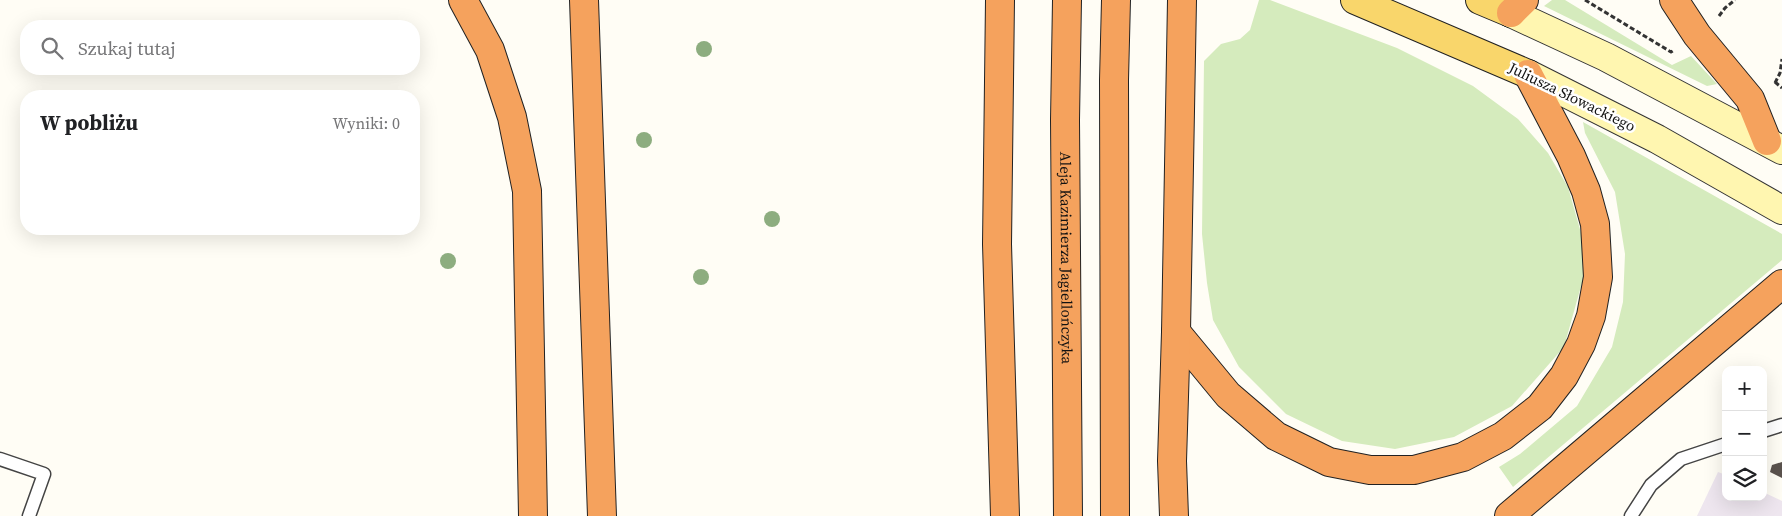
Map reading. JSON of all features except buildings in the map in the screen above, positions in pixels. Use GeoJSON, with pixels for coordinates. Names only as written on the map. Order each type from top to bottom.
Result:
{"type":"FeatureCollection","features":[{"type":"Feature","properties":{"kind":"highway"},"geometry":{"type":"LineString","coordinates":[[463,0],[490,50],[512,118],[527,191],[533,516]]}},
{"type":"Feature","properties":{"kind":"highway"},"geometry":{"type":"LineString","coordinates":[[584,0],[602,516]]}},
{"type":"Feature","properties":{"kind":"highway"},"geometry":{"type":"LineString","coordinates":[[1000,0],[997,244],[1005,516]]}},
{"type":"Feature","properties":{"kind":"highway","name":"Aleja Kazimierza Jagiellończyka"},"geometry":{"type":"LineString","coordinates":[[1067,0],[1065,130],[1068,516]]}},
{"type":"Feature","properties":{"kind":"highway"},"geometry":{"type":"LineString","coordinates":[[1115,516],[1114,80],[1116,0]]}},
{"type":"Feature","properties":{"kind":"highway"},"geometry":{"type":"LineString","coordinates":[[1174,516],[1172,461],[1182,0]]}},
{"type":"Feature","properties":{"kind":"highway"},"geometry":{"type":"LineString","coordinates":[[1674,0],[1697,35],[1750,99],[1775,146]]}},
{"type":"Feature","properties":{"kind":"highway"},"geometry":{"type":"LineString","coordinates":[[1176,332],[1228,395],[1276,436],[1329,462],[1370,470],[1414,470],[1463,457],[1503,436],[1540,407],[1564,376],[1581,344],[1591,316],[1598,277],[1595,224],[1586,191],[1572,156],[1528,74]]}},
{"type":"Feature","properties":{"kind":"highway"},"geometry":{"type":"LineString","coordinates":[[1509,516],[1782,284]]}},
{"type":"Feature","properties":{"kind":"main road","name":"Juliusza Słowackiego"},"geometry":{"type":"LineString","coordinates":[[1355,0],[1528,74],[1657,139],[1782,210]]}},
{"type":"Feature","properties":{"kind":"main road"},"geometry":{"type":"LineString","coordinates":[[1480,0],[1518,6],[1606,56],[1775,146]]}},
{"type":"Feature","properties":{"kind":"lane"},"geometry":{"type":"LineString","coordinates":[[1767,430],[1782,425]]}},
{"type":"Feature","properties":{"kind":"lane"},"geometry":{"type":"LineString","coordinates":[[1630,516],[1651,485],[1681,459],[1722,445]]}},
{"type":"Feature","properties":{"kind":"lane"},"geometry":{"type":"LineString","coordinates":[[0,459],[44,474],[29,516]]}},
{"type":"Feature","properties":{"kind":"path"},"geometry":{"type":"LineString","coordinates":[[1585,0],[1671,52],[1717,20],[1725,8],[1735,0]]}},
{"type":"Feature","properties":{"kind":"path"},"geometry":{"type":"LineString","coordinates":[[1775,83],[1780,73],[1782,59]]}},
{"type":"Feature","properties":{"kind":"shaded area"},"geometry":{"type":"Polygon","coordinates":[[[1718,472],[1722,474],[1722,501],[1767,501],[1767,494],[1782,501],[1782,516],[1697,516],[1718,472]]]}},
{"type":"Feature","properties":{"kind":"green space"},"geometry":{"type":"Polygon","coordinates":[[[1259,0],[1270,0],[1397,48],[1473,86],[1518,119],[1548,153],[1568,187],[1583,240],[1585,272],[1564,347],[1512,406],[1454,437],[1395,449],[1342,441],[1286,414],[1239,367],[1213,320],[1202,234],[1204,61],[1221,44],[1240,39],[1250,30],[1259,0]]]}},
{"type":"Feature","properties":{"kind":"green space"},"geometry":{"type":"Polygon","coordinates":[[[1552,0],[1565,0],[1672,65],[1691,56],[1717,84],[1707,86],[1544,6],[1552,0]]]}},
{"type":"Feature","properties":{"kind":"green space"},"geometry":{"type":"Polygon","coordinates":[[[1583,122],[1782,234],[1782,260],[1513,487],[1499,467],[1520,454],[1577,406],[1612,347],[1623,302],[1625,254],[1615,192],[1585,133],[1583,122]]]}}]}
